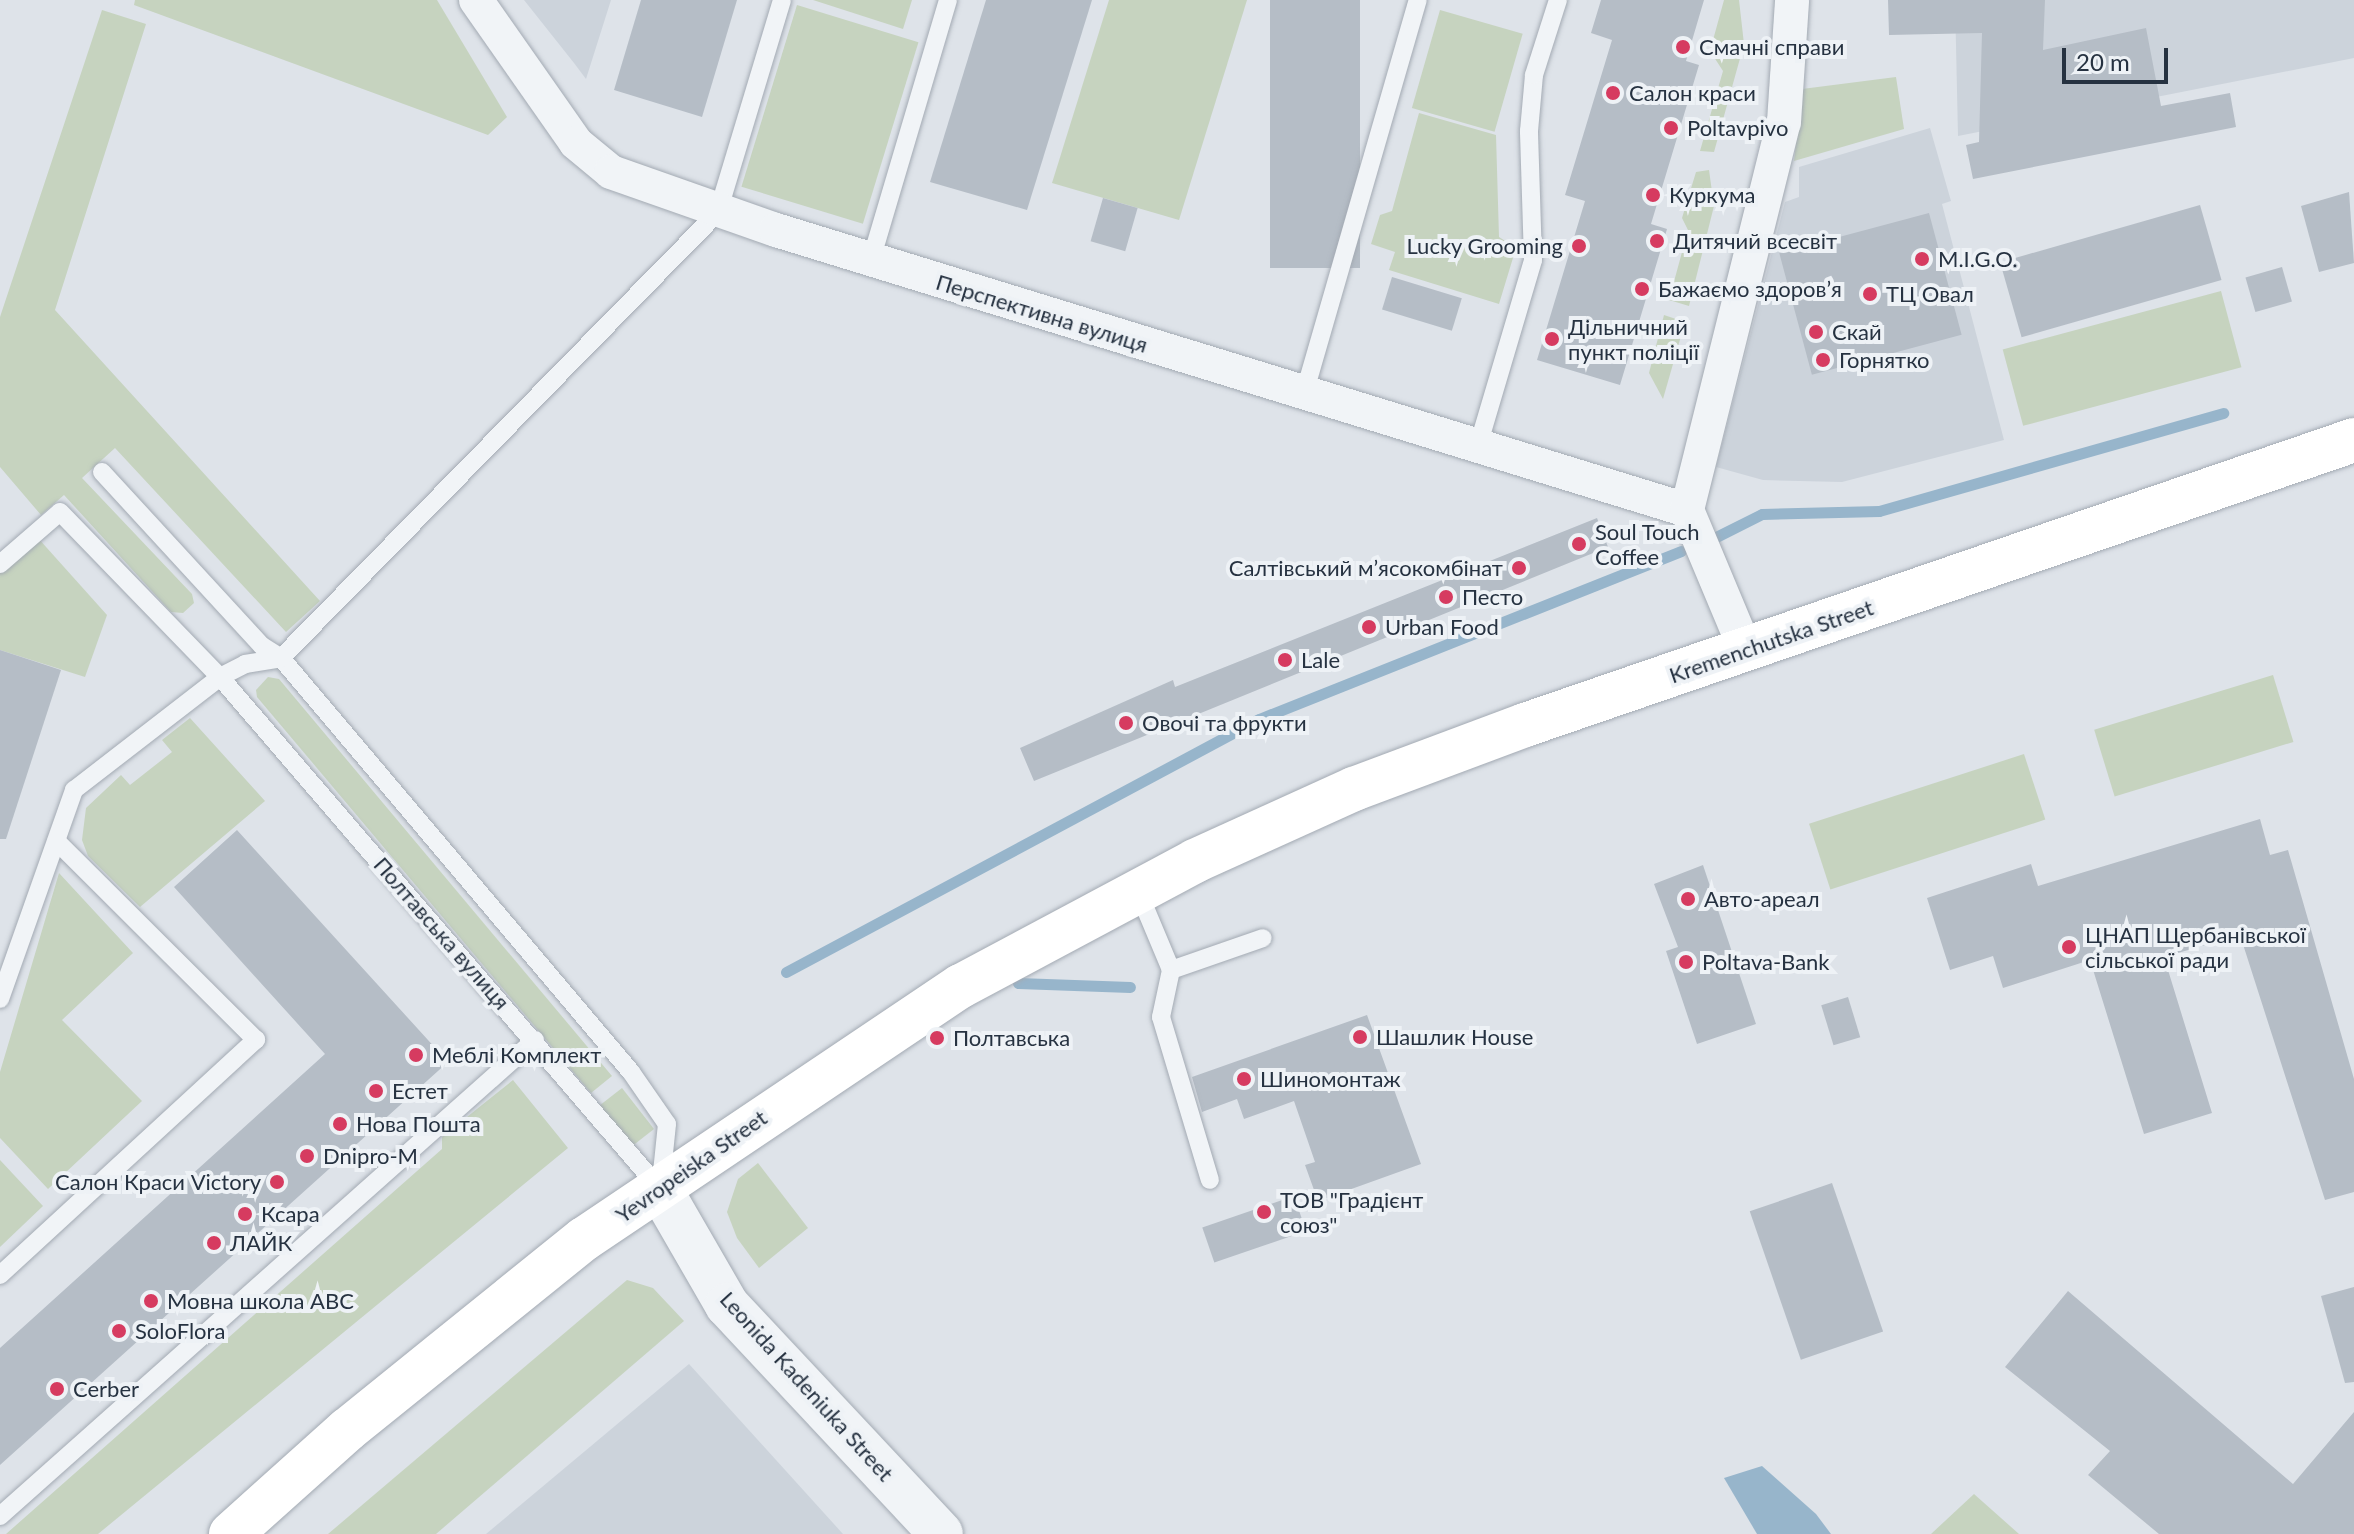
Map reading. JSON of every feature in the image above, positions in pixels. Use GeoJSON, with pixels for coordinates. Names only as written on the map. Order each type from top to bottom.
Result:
{"type":"FeatureCollection","features":[{"type":"Feature","properties":{"kind":"highway","name":"Kremenchutska Street"},"geometry":{"type":"LineString","coordinates":[[1195,861],[1354,789],[2354,440]]}},
{"type":"Feature","properties":{"kind":"highway","name":"Yevropeiska Street"},"geometry":{"type":"LineString","coordinates":[[231,1534],[347,1430],[575,1247],[961,986],[1195,861]]}},
{"type":"Feature","properties":{"kind":"street","name":"Перспективна вулиця"},"geometry":{"type":"LineString","coordinates":[[476,0],[593,162],[718,212],[1687,510]]}},
{"type":"Feature","properties":{"kind":"street"},"geometry":{"type":"LineString","coordinates":[[1746,651],[1687,510],[1781,137],[1791,80],[1792,0]]}},
{"type":"Feature","properties":{"kind":"street","name":"Leonida Kadeniuka Street"},"geometry":{"type":"LineString","coordinates":[[660,1189],[727,1305],[941,1534]]}},
{"type":"Feature","properties":{"kind":"lane"},"geometry":{"type":"LineString","coordinates":[[0,999],[74,790],[220,677],[245,664],[281,658],[718,212],[782,0]]}},
{"type":"Feature","properties":{"kind":"lane"},"geometry":{"type":"LineString","coordinates":[[871,260],[948,0]]}},
{"type":"Feature","properties":{"kind":"lane"},"geometry":{"type":"LineString","coordinates":[[1304,394],[1418,0]]}},
{"type":"Feature","properties":{"kind":"lane"},"geometry":{"type":"LineString","coordinates":[[1478,446],[1533,260],[1533,90],[1558,0]]}},
{"type":"Feature","properties":{"kind":"lane"},"geometry":{"type":"LineString","coordinates":[[102,472],[262,646],[281,658],[631,1072],[667,1124],[660,1189]]}},
{"type":"Feature","properties":{"kind":"lane","name":"Полтавська вулиця"},"geometry":{"type":"LineString","coordinates":[[0,564],[60,512],[220,677],[660,1189]]}},
{"type":"Feature","properties":{"kind":"lane"},"geometry":{"type":"LineString","coordinates":[[0,1275],[256,1040],[56,841]]}},
{"type":"Feature","properties":{"kind":"lane"},"geometry":{"type":"LineString","coordinates":[[1138,891],[1171,970],[1161,1017],[1210,1180]]}},
{"type":"Feature","properties":{"kind":"lane"},"geometry":{"type":"LineString","coordinates":[[1171,970],[1263,938]]}},
{"type":"Feature","properties":{"kind":"lane"},"geometry":{"type":"LineString","coordinates":[[0,1516],[535,1040]]}},
{"type":"Feature","properties":{"kind":"shaded area"},"geometry":{"type":"Polygon","coordinates":[[[524,0],[611,0],[586,79],[574,63],[524,0]]]}},
{"type":"Feature","properties":{"kind":"shaded area"},"geometry":{"type":"Polygon","coordinates":[[[1955,0],[2354,0],[2354,58],[1958,136],[1955,0]]]}},
{"type":"Feature","properties":{"kind":"shaded area"},"geometry":{"type":"Polygon","coordinates":[[[1930,128],[1951,201],[1942,204],[2004,440],[1842,482],[1763,480],[1716,467],[1785,202],[1799,197],[1799,167],[1930,128]]]}},
{"type":"Feature","properties":{"kind":"shaded area"},"geometry":{"type":"Polygon","coordinates":[[[689,1364],[843,1534],[486,1534],[689,1364]]]}},
{"type":"Feature","properties":{"kind":"green space"},"geometry":{"type":"Polygon","coordinates":[[[135,0],[437,0],[507,117],[488,135],[134,5],[135,0]]]}},
{"type":"Feature","properties":{"kind":"green space"},"geometry":{"type":"Polygon","coordinates":[[[813,0],[912,0],[903,29],[813,0]]]}},
{"type":"Feature","properties":{"kind":"green space"},"geometry":{"type":"Polygon","coordinates":[[[1109,0],[1247,0],[1179,220],[1052,183],[1109,0]]]}},
{"type":"Feature","properties":{"kind":"green space"},"geometry":{"type":"Polygon","coordinates":[[[1724,0],[1739,0],[1744,44],[1714,152],[1700,151],[1723,71],[1710,51],[1724,0]]]}},
{"type":"Feature","properties":{"kind":"green space"},"geometry":{"type":"Polygon","coordinates":[[[797,5],[918,42],[863,224],[741,187],[797,5]]]}},
{"type":"Feature","properties":{"kind":"green space"},"geometry":{"type":"Polygon","coordinates":[[[102,10],[146,24],[55,310],[320,601],[286,632],[115,448],[82,478],[192,594],[194,603],[183,613],[171,612],[64,495],[41,515],[0,467],[0,317],[102,10]]]}},
{"type":"Feature","properties":{"kind":"green space"},"geometry":{"type":"Polygon","coordinates":[[[1440,10],[1523,34],[1495,132],[1412,108],[1440,10]]]}},
{"type":"Feature","properties":{"kind":"green space"},"geometry":{"type":"Polygon","coordinates":[[[1896,77],[1904,129],[1794,161],[1802,89],[1896,77]]]}},
{"type":"Feature","properties":{"kind":"green space"},"geometry":{"type":"Polygon","coordinates":[[[1419,113],[1496,135],[1499,237],[1516,248],[1499,304],[1389,270],[1395,252],[1371,244],[1380,215],[1392,211],[1419,113]]]}},
{"type":"Feature","properties":{"kind":"green space"},"geometry":{"type":"Polygon","coordinates":[[[1709,170],[1714,206],[1689,306],[1669,300],[1688,230],[1682,218],[1696,172],[1709,170]]]}},
{"type":"Feature","properties":{"kind":"green space"},"geometry":{"type":"Polygon","coordinates":[[[2221,291],[2241,367],[2023,426],[2003,349],[2221,291]]]}},
{"type":"Feature","properties":{"kind":"green space"},"geometry":{"type":"Polygon","coordinates":[[[1664,315],[1685,322],[1663,399],[1649,373],[1664,315]]]}},
{"type":"Feature","properties":{"kind":"green space"},"geometry":{"type":"Polygon","coordinates":[[[38,538],[107,615],[85,677],[0,650],[0,572],[38,538]]]}},
{"type":"Feature","properties":{"kind":"green space"},"geometry":{"type":"Polygon","coordinates":[[[2273,675],[2293,742],[2115,797],[2094,730],[2273,675]]]}},
{"type":"Feature","properties":{"kind":"green space"},"geometry":{"type":"Polygon","coordinates":[[[268,677],[279,679],[612,1076],[591,1093],[257,697],[256,690],[268,677]]]}},
{"type":"Feature","properties":{"kind":"green space"},"geometry":{"type":"Polygon","coordinates":[[[190,718],[265,801],[140,907],[88,856],[82,840],[86,808],[121,775],[130,785],[172,752],[162,740],[190,718]]]}},
{"type":"Feature","properties":{"kind":"green space"},"geometry":{"type":"Polygon","coordinates":[[[2024,754],[2045,820],[1830,889],[1809,824],[2024,754]]]}},
{"type":"Feature","properties":{"kind":"green space"},"geometry":{"type":"Polygon","coordinates":[[[59,873],[133,953],[62,1020],[142,1101],[48,1189],[0,1138],[0,1072],[59,873]]]}},
{"type":"Feature","properties":{"kind":"green space"},"geometry":{"type":"Polygon","coordinates":[[[513,1080],[568,1148],[98,1534],[6,1534],[442,1149],[442,1137],[513,1080]]]}},
{"type":"Feature","properties":{"kind":"green space"},"geometry":{"type":"Polygon","coordinates":[[[622,1088],[654,1129],[632,1146],[600,1105],[622,1088]]]}},
{"type":"Feature","properties":{"kind":"green space"},"geometry":{"type":"Polygon","coordinates":[[[0,1160],[43,1206],[0,1247],[0,1160]]]}},
{"type":"Feature","properties":{"kind":"green space"},"geometry":{"type":"Polygon","coordinates":[[[758,1163],[808,1228],[759,1268],[737,1238],[727,1212],[738,1179],[758,1163]]]}},
{"type":"Feature","properties":{"kind":"green space"},"geometry":{"type":"Polygon","coordinates":[[[627,1280],[653,1288],[684,1321],[436,1534],[328,1534],[627,1280]]]}},
{"type":"Feature","properties":{"kind":"green space"},"geometry":{"type":"Polygon","coordinates":[[[1974,1494],[2019,1534],[1931,1534],[1974,1494]]]}},
{"type":"Feature","properties":{"kind":"water"},"geometry":{"type":"Polygon","coordinates":[[[1762,1466],[1816,1514],[1831,1534],[1757,1534],[1724,1478],[1762,1466]]]}},
{"type":"Feature","properties":{"kind":"building"},"geometry":{"type":"Polygon","coordinates":[[[641,0],[737,0],[702,117],[614,90],[641,0]]]}},
{"type":"Feature","properties":{"kind":"building"},"geometry":{"type":"Polygon","coordinates":[[[986,0],[1092,0],[1027,210],[930,182],[986,0]]]}},
{"type":"Feature","properties":{"kind":"building"},"geometry":{"type":"Polygon","coordinates":[[[1270,0],[1360,0],[1360,268],[1270,268],[1270,0]]]}},
{"type":"Feature","properties":{"kind":"building"},"geometry":{"type":"Polygon","coordinates":[[[1601,0],[1704,0],[1686,61],[1699,65],[1651,224],[1667,229],[1620,385],[1537,360],[1585,201],[1565,195],[1612,40],[1591,33],[1601,0]]]}},
{"type":"Feature","properties":{"kind":"building"},"geometry":{"type":"Polygon","coordinates":[[[1888,0],[2045,0],[2043,50],[2146,28],[2161,106],[2230,93],[2236,127],[1973,179],[1966,145],[1979,142],[1982,33],[1889,35],[1888,0]]]}},
{"type":"Feature","properties":{"kind":"building"},"geometry":{"type":"Polygon","coordinates":[[[2349,192],[2354,263],[2319,272],[2301,206],[2349,192]]]}},
{"type":"Feature","properties":{"kind":"building"},"geometry":{"type":"Polygon","coordinates":[[[1103,198],[1138,208],[1125,251],[1091,241],[1103,198]]]}},
{"type":"Feature","properties":{"kind":"building"},"geometry":{"type":"Polygon","coordinates":[[[2200,205],[2221,280],[2022,337],[2000,262],[2200,205]]]}},
{"type":"Feature","properties":{"kind":"building","name":"ТЦ Овал"},"geometry":{"type":"Polygon","coordinates":[[[1929,213],[1962,335],[1812,375],[1779,253],[1929,213]]]}},
{"type":"Feature","properties":{"kind":"building"},"geometry":{"type":"Polygon","coordinates":[[[2282,267],[2292,302],[2255,312],[2245,277],[2282,267]]]}},
{"type":"Feature","properties":{"kind":"building"},"geometry":{"type":"Polygon","coordinates":[[[1392,277],[1462,298],[1452,331],[1382,310],[1392,277]]]}},
{"type":"Feature","properties":{"kind":"building"},"geometry":{"type":"Polygon","coordinates":[[[1597,518],[1608,547],[1034,781],[1020,748],[1173,680],[1175,687],[1597,518]]]}},
{"type":"Feature","properties":{"kind":"building"},"geometry":{"type":"Polygon","coordinates":[[[0,650],[61,670],[6,839],[0,839],[0,650]]]}},
{"type":"Feature","properties":{"kind":"building"},"geometry":{"type":"Polygon","coordinates":[[[2260,819],[2270,855],[2288,850],[2354,1079],[2354,1192],[2325,1200],[2240,935],[2164,957],[2212,1113],[2144,1134],[2090,960],[2003,988],[1993,956],[1950,970],[1927,898],[2031,864],[2038,886],[2260,819]]]}},
{"type":"Feature","properties":{"kind":"building"},"geometry":{"type":"Polygon","coordinates":[[[237,830],[448,1062],[0,1465],[0,1348],[325,1054],[174,887],[237,830]]]}},
{"type":"Feature","properties":{"kind":"building"},"geometry":{"type":"Polygon","coordinates":[[[1703,865],[1756,1024],[1697,1044],[1666,951],[1678,947],[1654,884],[1703,865]]]}},
{"type":"Feature","properties":{"kind":"building"},"geometry":{"type":"Polygon","coordinates":[[[1848,997],[1860,1037],[1834,1045],[1821,1005],[1848,997]]]}},
{"type":"Feature","properties":{"kind":"building"},"geometry":{"type":"Polygon","coordinates":[[[1367,1015],[1421,1164],[1318,1201],[1305,1165],[1315,1162],[1294,1101],[1244,1119],[1237,1099],[1202,1112],[1192,1077],[1367,1015]]]}},
{"type":"Feature","properties":{"kind":"building"},"geometry":{"type":"Polygon","coordinates":[[[1832,1183],[1883,1331],[1801,1360],[1750,1211],[1832,1183]]]}},
{"type":"Feature","properties":{"kind":"building"},"geometry":{"type":"Polygon","coordinates":[[[1294,1196],[1306,1231],[1214,1263],[1202,1228],[1294,1196]]]}},
{"type":"Feature","properties":{"kind":"building"},"geometry":{"type":"Polygon","coordinates":[[[2354,1287],[2354,1382],[2345,1383],[2321,1296],[2354,1287]]]}},
{"type":"Feature","properties":{"kind":"building"},"geometry":{"type":"Polygon","coordinates":[[[2068,1291],[2293,1484],[2354,1412],[2354,1534],[2159,1534],[2088,1475],[2110,1451],[2005,1367],[2068,1291]]]}},
{"type":"Feature","properties":{"kind":"waterway"},"geometry":{"type":"LineString","coordinates":[[1712,539],[1762,514],[1879,511],[2223,413]]}},
{"type":"Feature","properties":{"kind":"waterway"},"geometry":{"type":"LineString","coordinates":[[786,972],[1259,719],[1681,551]]}},
{"type":"Feature","properties":{"kind":"waterway"},"geometry":{"type":"LineString","coordinates":[[1018,983],[1130,987]]}},
{"type":"Feature","properties":{"kind":"place","name":"Смачні справи"},"geometry":{"type":"Point","coordinates":[1683,47]}},
{"type":"Feature","properties":{"kind":"place","name":"Салон краси"},"geometry":{"type":"Point","coordinates":[1613,93]}},
{"type":"Feature","properties":{"kind":"place","name":"Poltavpivo"},"geometry":{"type":"Point","coordinates":[1671,128]}},
{"type":"Feature","properties":{"kind":"place","name":"Куркума"},"geometry":{"type":"Point","coordinates":[1653,195]}},
{"type":"Feature","properties":{"kind":"place","name":"Дитячий всесвіт"},"geometry":{"type":"Point","coordinates":[1657,241]}},
{"type":"Feature","properties":{"kind":"place","name":"Lucky Grooming"},"geometry":{"type":"Point","coordinates":[1579,246]}},
{"type":"Feature","properties":{"kind":"place","name":"M.I.G.O."},"geometry":{"type":"Point","coordinates":[1922,259]}},
{"type":"Feature","properties":{"kind":"place","name":"Бажаємо здоровʼя"},"geometry":{"type":"Point","coordinates":[1642,289]}},
{"type":"Feature","properties":{"kind":"place","name":"ТЦ Овал"},"geometry":{"type":"Point","coordinates":[1870,294]}},
{"type":"Feature","properties":{"kind":"place","name":"Скай"},"geometry":{"type":"Point","coordinates":[1816,332]}},
{"type":"Feature","properties":{"kind":"place","name":"Дільничний пункт поліції"},"geometry":{"type":"Point","coordinates":[1552,339]}},
{"type":"Feature","properties":{"kind":"place","name":"Горнятко"},"geometry":{"type":"Point","coordinates":[1823,360]}},
{"type":"Feature","properties":{"kind":"place","name":"Soul Touch Coffee"},"geometry":{"type":"Point","coordinates":[1579,544]}},
{"type":"Feature","properties":{"kind":"place","name":"Салтівський мʼясокомбінат"},"geometry":{"type":"Point","coordinates":[1519,568]}},
{"type":"Feature","properties":{"kind":"place","name":"Песто"},"geometry":{"type":"Point","coordinates":[1446,597]}},
{"type":"Feature","properties":{"kind":"place","name":"Urban Food"},"geometry":{"type":"Point","coordinates":[1369,627]}},
{"type":"Feature","properties":{"kind":"place","name":"Lale"},"geometry":{"type":"Point","coordinates":[1285,660]}},
{"type":"Feature","properties":{"kind":"place","name":"Овочі та фрукти"},"geometry":{"type":"Point","coordinates":[1126,723]}},
{"type":"Feature","properties":{"kind":"place","name":"Авто-ареал"},"geometry":{"type":"Point","coordinates":[1688,899]}},
{"type":"Feature","properties":{"kind":"place","name":"ЦНАП Щербанівської сільської ради"},"geometry":{"type":"Point","coordinates":[2069,947]}},
{"type":"Feature","properties":{"kind":"place","name":"Poltava-Bank"},"geometry":{"type":"Point","coordinates":[1686,962]}},
{"type":"Feature","properties":{"kind":"place","name":"Шашлик House"},"geometry":{"type":"Point","coordinates":[1360,1037]}},
{"type":"Feature","properties":{"kind":"place","name":"Полтавська"},"geometry":{"type":"Point","coordinates":[937,1038]}},
{"type":"Feature","properties":{"kind":"place","name":"Меблі Комплект"},"geometry":{"type":"Point","coordinates":[416,1055]}},
{"type":"Feature","properties":{"kind":"place","name":"Шиномонтаж"},"geometry":{"type":"Point","coordinates":[1244,1079]}},
{"type":"Feature","properties":{"kind":"place","name":"Естет"},"geometry":{"type":"Point","coordinates":[376,1091]}},
{"type":"Feature","properties":{"kind":"place","name":"Нова Пошта"},"geometry":{"type":"Point","coordinates":[340,1124]}},
{"type":"Feature","properties":{"kind":"place","name":"Dnipro-M"},"geometry":{"type":"Point","coordinates":[307,1156]}},
{"type":"Feature","properties":{"kind":"place","name":"Салон Краси Victory"},"geometry":{"type":"Point","coordinates":[277,1182]}},
{"type":"Feature","properties":{"kind":"place","name":"ТОВ \"Градієнт союз\""},"geometry":{"type":"Point","coordinates":[1264,1212]}},
{"type":"Feature","properties":{"kind":"place","name":"Ксара"},"geometry":{"type":"Point","coordinates":[245,1214]}},
{"type":"Feature","properties":{"kind":"place","name":"ЛАЙК"},"geometry":{"type":"Point","coordinates":[214,1243]}},
{"type":"Feature","properties":{"kind":"place","name":"Мовна школа ABC"},"geometry":{"type":"Point","coordinates":[151,1301]}},
{"type":"Feature","properties":{"kind":"place","name":"SoloFlora"},"geometry":{"type":"Point","coordinates":[119,1331]}},
{"type":"Feature","properties":{"kind":"place","name":"Cerber"},"geometry":{"type":"Point","coordinates":[57,1389]}}]}
